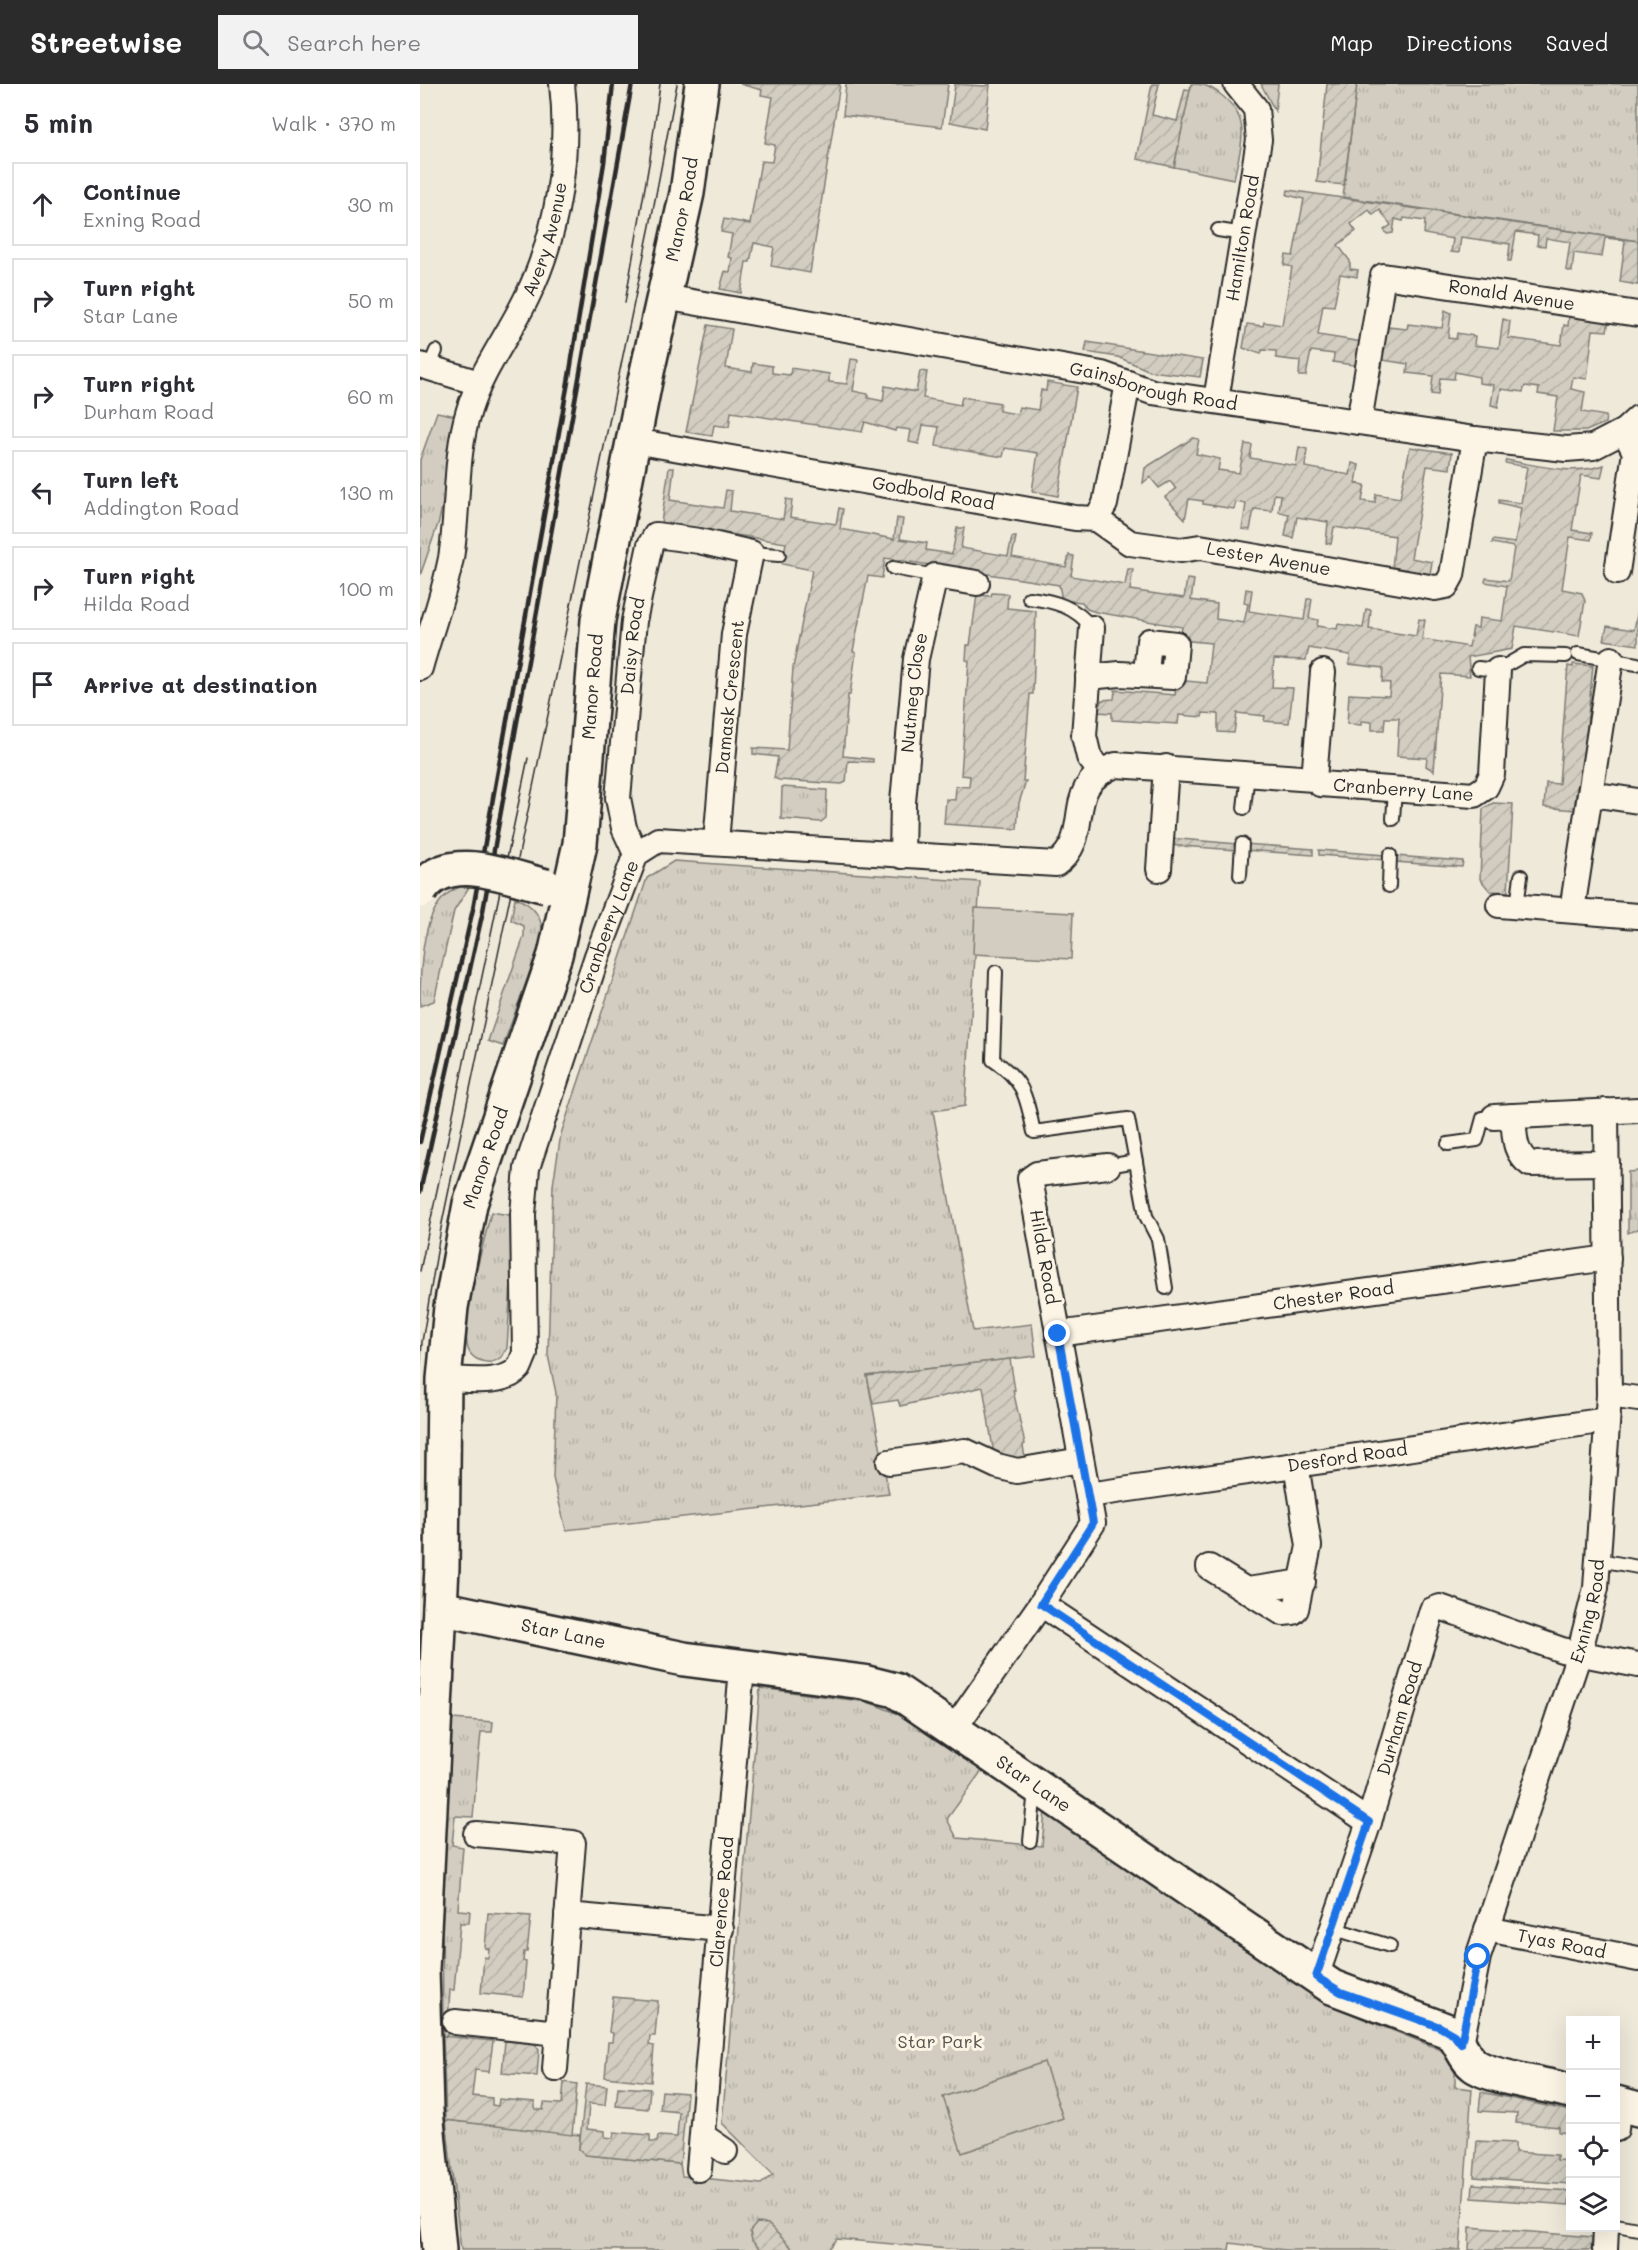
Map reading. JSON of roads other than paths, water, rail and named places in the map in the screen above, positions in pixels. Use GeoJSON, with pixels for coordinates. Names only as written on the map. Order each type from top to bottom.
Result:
{"type":"FeatureCollection","features":[{"type":"Feature","properties":{"kind":"main road","name":"Manor Road"},"geometry":{"type":"LineString","coordinates":[[439,2250],[426,2110],[422,1970],[440,1608],[444,1378],[451,1307],[469,1210],[505,1096],[543,994],[558,889],[584,815],[598,620],[687,193],[702,84]]}},
{"type":"Feature","properties":{"kind":"main road"},"geometry":{"type":"LineString","coordinates":[[420,891],[426,882],[438,872],[455,868],[558,889]]}},
{"type":"Feature","properties":{"kind":"main road","name":"Star Lane"},"geometry":{"type":"LineString","coordinates":[[440,1608],[586,1640],[742,1668],[888,1687],[916,1702],[1341,1992],[1440,2027],[1454,2035],[1473,2065],[1487,2071],[1566,2090]]}},
{"type":"Feature","properties":{"kind":"street","name":"Avery Avenue"},"geometry":{"type":"LineString","coordinates":[[420,668],[451,559],[462,438],[479,382],[528,297],[548,249],[565,136],[562,84]]}},
{"type":"Feature","properties":{"kind":"street","name":"Hamilton Road"},"geometry":{"type":"LineString","coordinates":[[1216,400],[1259,140],[1256,109],[1236,84]]}},
{"type":"Feature","properties":{"kind":"street","name":"Ronald Avenue"},"geometry":{"type":"LineString","coordinates":[[1359,422],[1383,271],[1638,314]]}},
{"type":"Feature","properties":{"kind":"street","name":"Gainsborough Road"},"geometry":{"type":"LineString","coordinates":[[664,297],[1102,374],[1152,392],[1475,439],[1566,449],[1593,447],[1631,424]]}},
{"type":"Feature","properties":{"kind":"street"},"geometry":{"type":"LineString","coordinates":[[428,361],[479,382]]}},
{"type":"Feature","properties":{"kind":"street"},"geometry":{"type":"LineString","coordinates":[[1096,519],[1105,504],[1128,383]]}},
{"type":"Feature","properties":{"kind":"street"},"geometry":{"type":"LineString","coordinates":[[1617,573],[1635,452],[1631,424]]}},
{"type":"Feature","properties":{"kind":"street","name":"Lester Avenue"},"geometry":{"type":"LineString","coordinates":[[1096,519],[1130,543],[1181,550],[1200,547],[1450,590],[1475,439]]}},
{"type":"Feature","properties":{"kind":"street","name":"Godbold Road"},"geometry":{"type":"LineString","coordinates":[[634,441],[1075,518],[1096,519]]}},
{"type":"Feature","properties":{"kind":"street","name":"Daisy Road"},"geometry":{"type":"LineString","coordinates":[[636,854],[624,828],[618,798],[634,621],[650,545],[656,535],[666,535],[751,553]]}},
{"type":"Feature","properties":{"kind":"street","name":"Damask Crescent"},"geometry":{"type":"LineString","coordinates":[[716,842],[734,634],[751,553]]}},
{"type":"Feature","properties":{"kind":"street"},"geometry":{"type":"LineString","coordinates":[[935,576],[977,583]]}},
{"type":"Feature","properties":{"kind":"street","name":"Nutmeg Close"},"geometry":{"type":"LineString","coordinates":[[902,856],[903,802],[916,659],[935,576]]}},
{"type":"Feature","properties":{"kind":"street"},"geometry":{"type":"LineString","coordinates":[[1092,628],[1084,736],[1089,757],[1100,771]]}},
{"type":"Feature","properties":{"kind":"street"},"geometry":{"type":"LineString","coordinates":[[1572,910],[1611,659]]}},
{"type":"Feature","properties":{"kind":"street","name":"Cranberry Lane"},"geometry":{"type":"LineString","coordinates":[[444,1378],[494,1379],[519,1368],[525,1354],[523,1214],[527,1168],[589,977],[636,854],[658,840],[1056,864],[1067,856],[1077,834],[1080,802],[1086,787],[1100,771],[1116,765],[1314,779],[1320,784],[1474,795],[1486,787],[1492,774],[1488,669]]}},
{"type":"Feature","properties":{"kind":"street"},"geometry":{"type":"LineString","coordinates":[[1314,779],[1323,672]]}},
{"type":"Feature","properties":{"kind":"street"},"geometry":{"type":"LineString","coordinates":[[1088,677],[1146,674]]}},
{"type":"Feature","properties":{"kind":"street"},"geometry":{"type":"LineString","coordinates":[[1159,869],[1166,767]]}},
{"type":"Feature","properties":{"kind":"street"},"geometry":{"type":"LineString","coordinates":[[1591,794],[1638,801]]}},
{"type":"Feature","properties":{"kind":"street"},"geometry":{"type":"LineString","coordinates":[[1508,906],[1638,916]]}},
{"type":"Feature","properties":{"kind":"street"},"geometry":{"type":"LineString","coordinates":[[1607,1163],[1530,1164],[1521,1158],[1503,1117],[1638,1110]]}},
{"type":"Feature","properties":{"kind":"street","name":"Exning Road"},"geometry":{"type":"LineString","coordinates":[[1461,2044],[1478,1957],[1486,1929],[1580,1654],[1596,1588],[1609,1395],[1606,1111]]}},
{"type":"Feature","properties":{"kind":"street","name":"Hilda Road"},"geometry":{"type":"LineString","coordinates":[[954,1729],[1041,1604],[1093,1523],[1030,1179],[1037,1174],[1108,1166]]}},
{"type":"Feature","properties":{"kind":"street","name":"Chester Road"},"geometry":{"type":"LineString","coordinates":[[1058,1334],[1608,1257]]}},
{"type":"Feature","properties":{"kind":"street"},"geometry":{"type":"LineString","coordinates":[[1609,1395],[1638,1399]]}},
{"type":"Feature","properties":{"kind":"street","name":"Desford Road"},"geometry":{"type":"LineString","coordinates":[[1088,1495],[1607,1420]]}},
{"type":"Feature","properties":{"kind":"street"},"geometry":{"type":"LineString","coordinates":[[889,1462],[965,1451],[997,1466],[1017,1471],[1081,1460]]}},
{"type":"Feature","properties":{"kind":"street"},"geometry":{"type":"LineString","coordinates":[[1209,1567],[1279,1611],[1288,1614],[1296,1609],[1309,1546],[1296,1464]]}},
{"type":"Feature","properties":{"kind":"street"},"geometry":{"type":"LineString","coordinates":[[1041,1604],[1369,1822]]}},
{"type":"Feature","properties":{"kind":"street","name":"Durham Road"},"geometry":{"type":"LineString","coordinates":[[1316,1977],[1369,1822],[1432,1610],[1440,1607],[1580,1654]]}},
{"type":"Feature","properties":{"kind":"street"},"geometry":{"type":"LineString","coordinates":[[1580,1654],[1638,1665]]}},
{"type":"Feature","properties":{"kind":"street","name":"Clarence Road"},"geometry":{"type":"LineString","coordinates":[[699,2169],[742,1668]]}},
{"type":"Feature","properties":{"kind":"street"},"geometry":{"type":"LineString","coordinates":[[476,1834],[573,1843],[555,2069]]}},
{"type":"Feature","properties":{"kind":"street"},"geometry":{"type":"LineString","coordinates":[[567,1915],[721,1929]]}},
{"type":"Feature","properties":{"kind":"street","name":"Tyas Road"},"geometry":{"type":"LineString","coordinates":[[1486,1929],[1638,1959]]}},
{"type":"Feature","properties":{"kind":"street"},"geometry":{"type":"LineString","coordinates":[[455,2022],[558,2033]]}},
{"type":"Feature","properties":{"kind":"street"},"geometry":{"type":"LineString","coordinates":[[703,2136],[724,2151]]}},
{"type":"Feature","properties":{"kind":"street"},"geometry":{"type":"LineString","coordinates":[[1605,2250],[1606,2232]]}},
{"type":"Feature","properties":{"kind":"lane"},"geometry":{"type":"LineString","coordinates":[[1218,230],[1244,234]]}},
{"type":"Feature","properties":{"kind":"lane"},"geometry":{"type":"LineString","coordinates":[[751,553],[779,555]]}},
{"type":"Feature","properties":{"kind":"lane"},"geometry":{"type":"LineString","coordinates":[[893,568],[935,576]]}},
{"type":"Feature","properties":{"kind":"lane"},"geometry":{"type":"LineString","coordinates":[[1029,598],[1047,600],[1080,613],[1092,628]]}},
{"type":"Feature","properties":{"kind":"lane","name":"Cranberry Lane"},"geometry":{"type":"LineString","coordinates":[[1488,669],[1524,655],[1572,655],[1637,664]]}},
{"type":"Feature","properties":{"kind":"lane"},"geometry":{"type":"LineString","coordinates":[[1244,808],[1248,774]]}},
{"type":"Feature","properties":{"kind":"lane"},"geometry":{"type":"LineString","coordinates":[[1393,819],[1395,790]]}},
{"type":"Feature","properties":{"kind":"lane"},"geometry":{"type":"LineString","coordinates":[[1240,875],[1242,844]]}},
{"type":"Feature","properties":{"kind":"lane"},"geometry":{"type":"LineString","coordinates":[[1389,886],[1390,855]]}},
{"type":"Feature","properties":{"kind":"lane"},"geometry":{"type":"LineString","coordinates":[[1508,906],[1521,876]]}},
{"type":"Feature","properties":{"kind":"lane"},"geometry":{"type":"LineString","coordinates":[[996,972],[993,1059],[1013,1072],[1026,1098],[1034,1132],[1128,1119],[1146,1216],[1158,1239],[1166,1288]]}},
{"type":"Feature","properties":{"kind":"lane"},"geometry":{"type":"LineString","coordinates":[[1448,1144],[1477,1140],[1483,1118],[1503,1117]]}},
{"type":"Feature","properties":{"kind":"lane"},"geometry":{"type":"LineString","coordinates":[[1108,1166],[1136,1161]]}},
{"type":"Feature","properties":{"kind":"lane"},"geometry":{"type":"LineString","coordinates":[[1599,1560],[1638,1567]]}},
{"type":"Feature","properties":{"kind":"lane"},"geometry":{"type":"LineString","coordinates":[[1030,1841],[1036,1784]]}},
{"type":"Feature","properties":{"kind":"lane"},"geometry":{"type":"LineString","coordinates":[[1332,1928],[1390,1946]]}},
{"type":"Feature","properties":{"kind":"lane"},"geometry":{"type":"LineString","coordinates":[[1620,2226],[1638,2229]]}},
{"type":"Feature","properties":{"kind":"tram line"},"geometry":{"type":"LineString","coordinates":[[625,303],[650,158],[660,84]]}},
{"type":"Feature","properties":{"kind":"tram line"},"geometry":{"type":"LineString","coordinates":[[420,1371],[422,1342],[441,1228],[650,226],[677,84]]}},
{"type":"Feature","properties":{"kind":"tram line"},"geometry":{"type":"LineString","coordinates":[[420,1271],[528,758]]}},
{"type":"Feature","properties":{"kind":"railway"},"geometry":{"type":"LineString","coordinates":[[420,1142],[473,909],[570,371],[604,163],[613,84]]}},
{"type":"Feature","properties":{"kind":"railway"},"geometry":{"type":"LineString","coordinates":[[420,1192],[483,911],[632,84]]}},
{"type":"Feature","properties":{"kind":"park label","name":"Star Park"},"geometry":{"type":"Point","coordinates":[940,2042]}}]}
